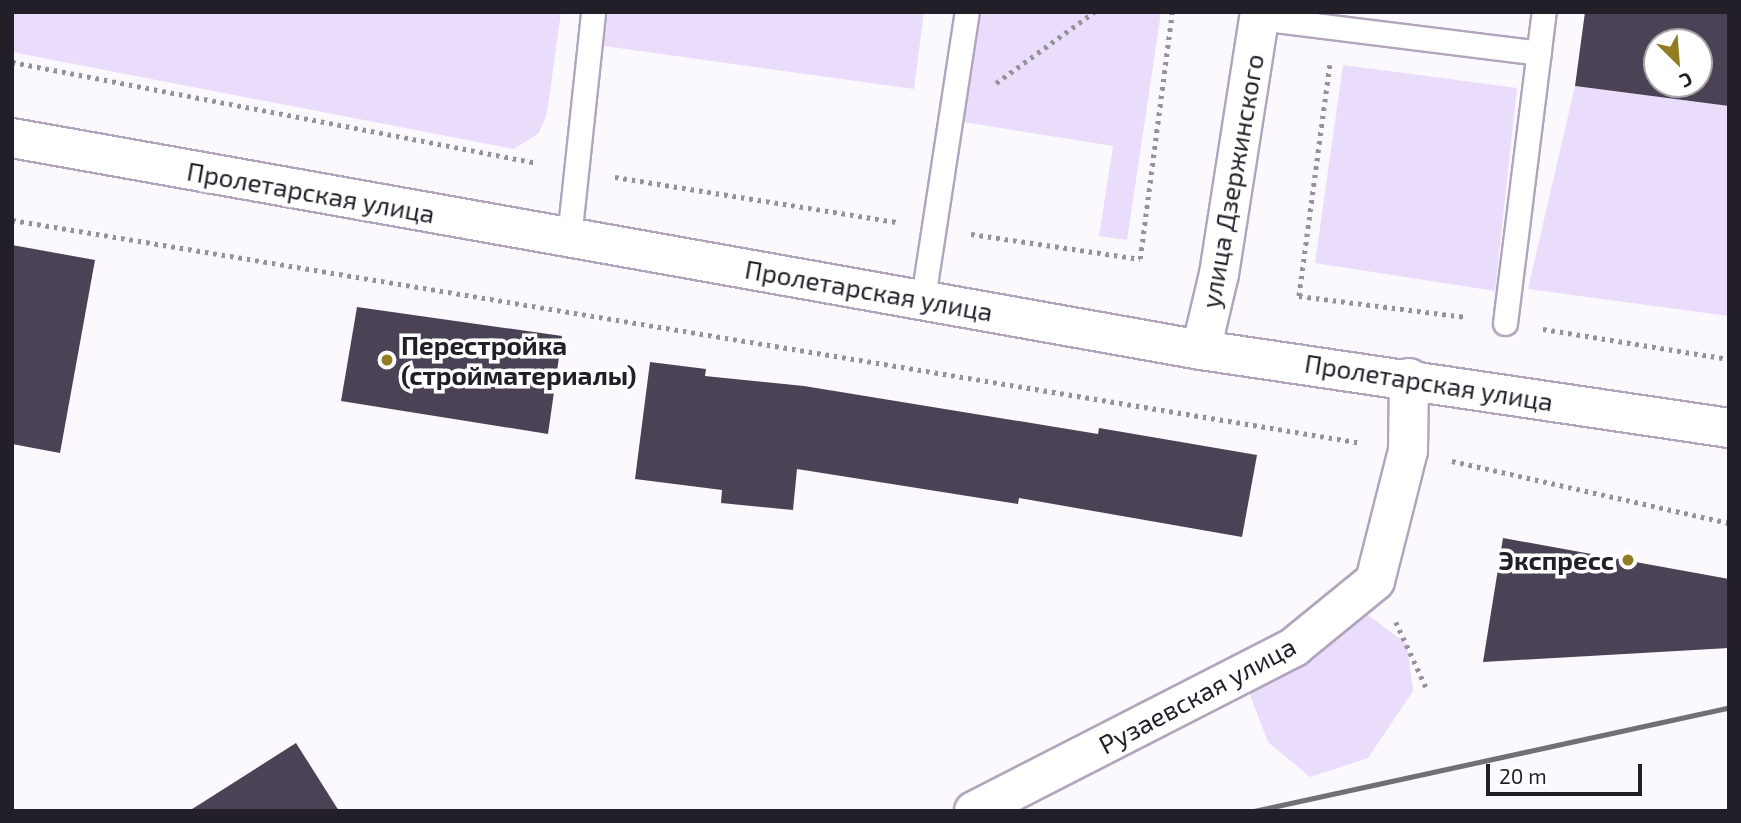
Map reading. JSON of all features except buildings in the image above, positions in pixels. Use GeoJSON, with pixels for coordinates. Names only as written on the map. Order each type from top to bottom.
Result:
{"type":"FeatureCollection","features":[{"type":"Feature","properties":{"kind":"main road","name":"улица Дзержинского"},"geometry":{"type":"LineString","coordinates":[[1201,350],[1219,274],[1260,15]]}},
{"type":"Feature","properties":{"kind":"main road","name":"Пролетарская улица"},"geometry":{"type":"LineString","coordinates":[[12,138],[569,238],[923,298],[1201,350],[1409,378],[1729,428]]}},
{"type":"Feature","properties":{"kind":"main road"},"geometry":{"type":"LineString","coordinates":[[1375,581],[1408,452],[1409,378]]}},
{"type":"Feature","properties":{"kind":"main road","name":"Рузаевская улица"},"geometry":{"type":"LineString","coordinates":[[974,811],[1294,647],[1375,581]]}},
{"type":"Feature","properties":{"kind":"lane"},"geometry":{"type":"LineString","coordinates":[[569,238],[593,12]]}},
{"type":"Feature","properties":{"kind":"lane"},"geometry":{"type":"LineString","coordinates":[[923,298],[967,12]]}},
{"type":"Feature","properties":{"kind":"lane"},"geometry":{"type":"LineString","coordinates":[[1506,323],[1544,12]]}},
{"type":"Feature","properties":{"kind":"lane"},"geometry":{"type":"LineString","coordinates":[[1260,15],[1335,28],[1539,53]]}},
{"type":"Feature","properties":{"kind":"path"},"geometry":{"type":"LineString","coordinates":[[950,116],[1094,12]]}},
{"type":"Feature","properties":{"kind":"path"},"geometry":{"type":"LineString","coordinates":[[1140,259],[1172,12]]}},
{"type":"Feature","properties":{"kind":"path"},"geometry":{"type":"LineString","coordinates":[[1335,28],[1299,296],[1506,323],[1729,359]]}},
{"type":"Feature","properties":{"kind":"path"},"geometry":{"type":"LineString","coordinates":[[12,220],[1408,452],[1729,523]]}},
{"type":"Feature","properties":{"kind":"path"},"geometry":{"type":"LineString","coordinates":[[1375,581],[1426,687]]}},
{"type":"Feature","properties":{"kind":"shaded area"},"geometry":{"type":"Polygon","coordinates":[[[12,12],[561,12],[547,113],[539,133],[514,149],[12,52],[12,12]]]}},
{"type":"Feature","properties":{"kind":"shaded area"},"geometry":{"type":"Polygon","coordinates":[[[608,12],[924,12],[914,89],[604,46],[608,12]]]}},
{"type":"Feature","properties":{"kind":"shaded area"},"geometry":{"type":"Polygon","coordinates":[[[980,12],[1161,12],[1127,240],[1099,236],[1113,146],[957,121],[980,12]]]}},
{"type":"Feature","properties":{"kind":"shaded area"},"geometry":{"type":"Polygon","coordinates":[[[1343,65],[1517,88],[1495,291],[1315,263],[1343,65]]]}},
{"type":"Feature","properties":{"kind":"shaded area"},"geometry":{"type":"Polygon","coordinates":[[[1575,86],[1643,95],[1643,98],[1667,98],[1729,106],[1729,316],[1528,289],[1575,86]]]}},
{"type":"Feature","properties":{"kind":"shaded area"},"geometry":{"type":"Polygon","coordinates":[[[1357,607],[1407,644],[1413,691],[1368,758],[1310,777],[1268,742],[1250,695],[1304,624],[1357,607]]]}},
{"type":"Feature","properties":{"kind":"railway"},"geometry":{"type":"LineString","coordinates":[[1254,811],[1729,707]]}},
{"type":"Feature","properties":{"kind":"place","name":"Перестройка (стройматериалы)"},"geometry":{"type":"Point","coordinates":[387,360]}},
{"type":"Feature","properties":{"kind":"place","name":"Экспресс"},"geometry":{"type":"Point","coordinates":[1628,560]}}]}
